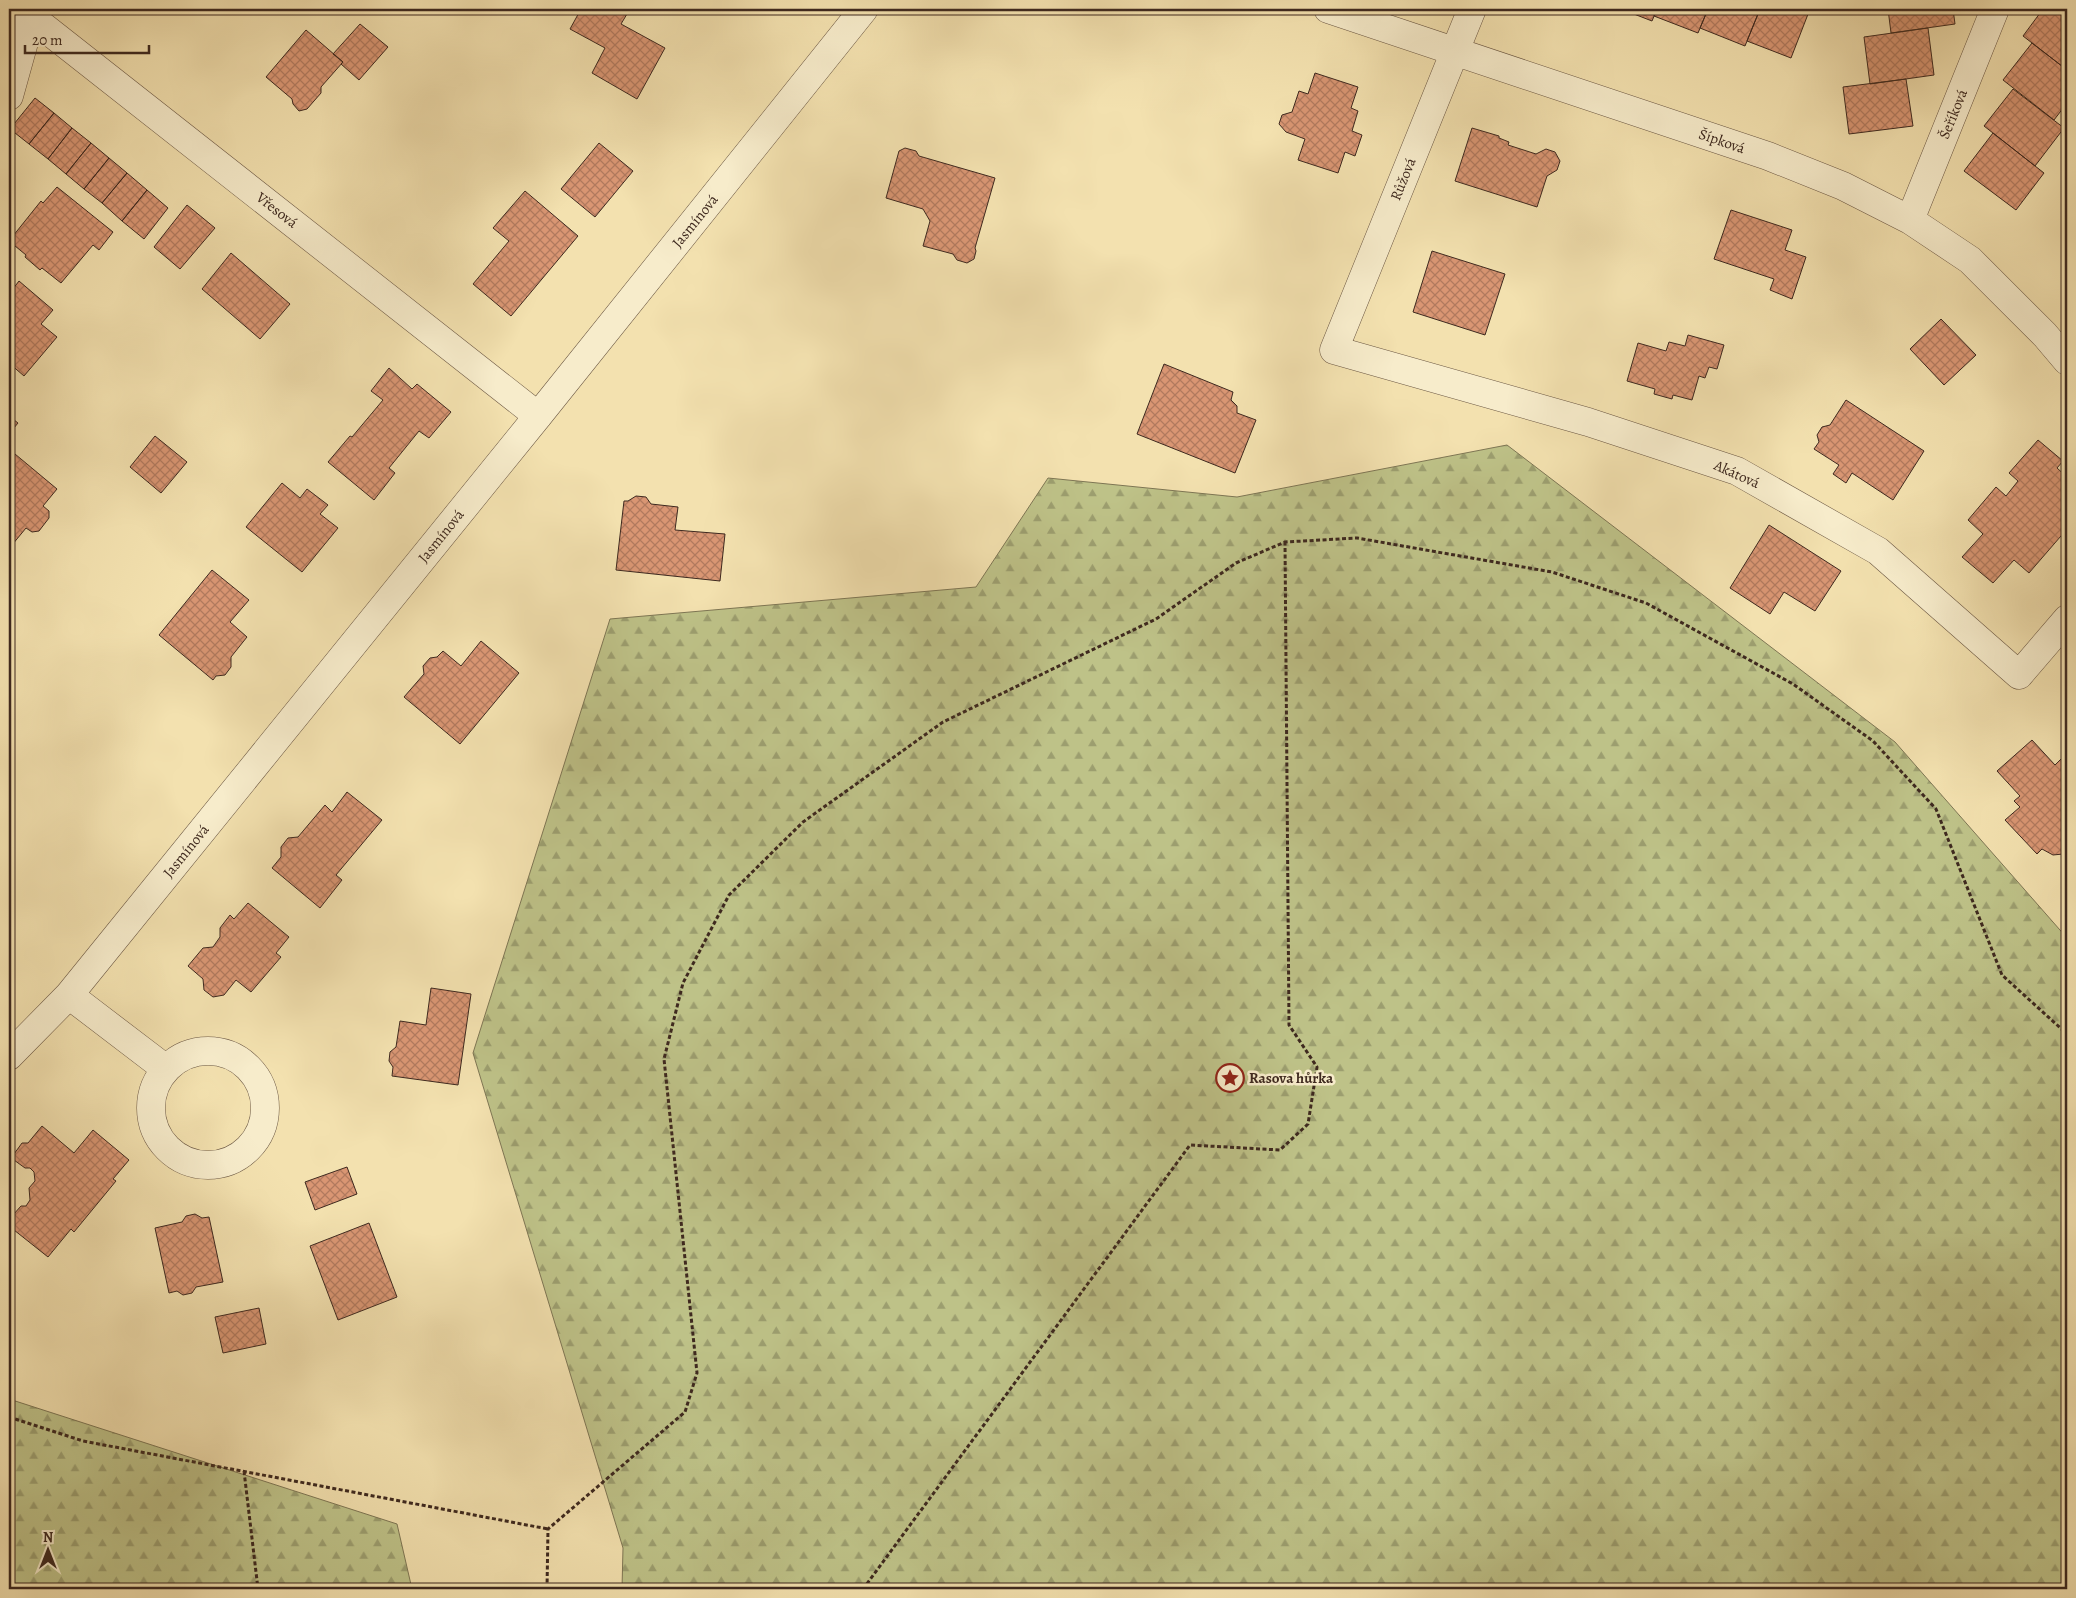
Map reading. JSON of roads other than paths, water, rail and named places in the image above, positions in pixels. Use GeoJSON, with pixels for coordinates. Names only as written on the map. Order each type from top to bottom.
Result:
{"type":"FeatureCollection","features":[{"type":"Feature","properties":{"kind":"street","name":"Jasmínová"},"geometry":{"type":"LineString","coordinates":[[9,1056],[69,995],[538,416],[864,9]]}},
{"type":"Feature","properties":{"kind":"street","name":"Šípková"},"geometry":{"type":"LineString","coordinates":[[1328,9],[1768,156],[1843,186],[1910,220],[1970,260],[2045,335],[2067,361]]}},
{"type":"Feature","properties":{"kind":"street","name":"Růžová"},"geometry":{"type":"LineString","coordinates":[[1334,350],[1472,9]]}},
{"type":"Feature","properties":{"kind":"street","name":"Šeříková"},"geometry":{"type":"LineString","coordinates":[[1910,220],[1996,9]]}},
{"type":"Feature","properties":{"kind":"street","name":"Vřesová"},"geometry":{"type":"LineString","coordinates":[[22,13],[538,416]]}},
{"type":"Feature","properties":{"kind":"street"},"geometry":{"type":"LineString","coordinates":[[9,96],[22,13]]}},
{"type":"Feature","properties":{"kind":"street","name":"Akátová"},"geometry":{"type":"LineString","coordinates":[[1334,350],[1588,422],[1737,471],[1878,551],[2019,675],[2067,619]]}},
{"type":"Feature","properties":{"kind":"street"},"geometry":{"type":"LineString","coordinates":[[69,995],[166,1069]]}},
{"type":"Feature","properties":{"kind":"street"},"geometry":{"type":"LineString","coordinates":[[201,1051],[220,1052],[238,1059],[253,1072],[262,1089],[266,1108],[262,1127],[253,1143],[240,1156],[223,1163],[205,1165],[187,1161],[171,1151],[159,1137],[152,1120],[151,1102],[156,1084],[166,1069],[182,1057],[201,1051]]}},
{"type":"Feature","properties":{"kind":"place","name":"Rasova hůrka"},"geometry":{"type":"Point","coordinates":[1230,1078]}}]}
